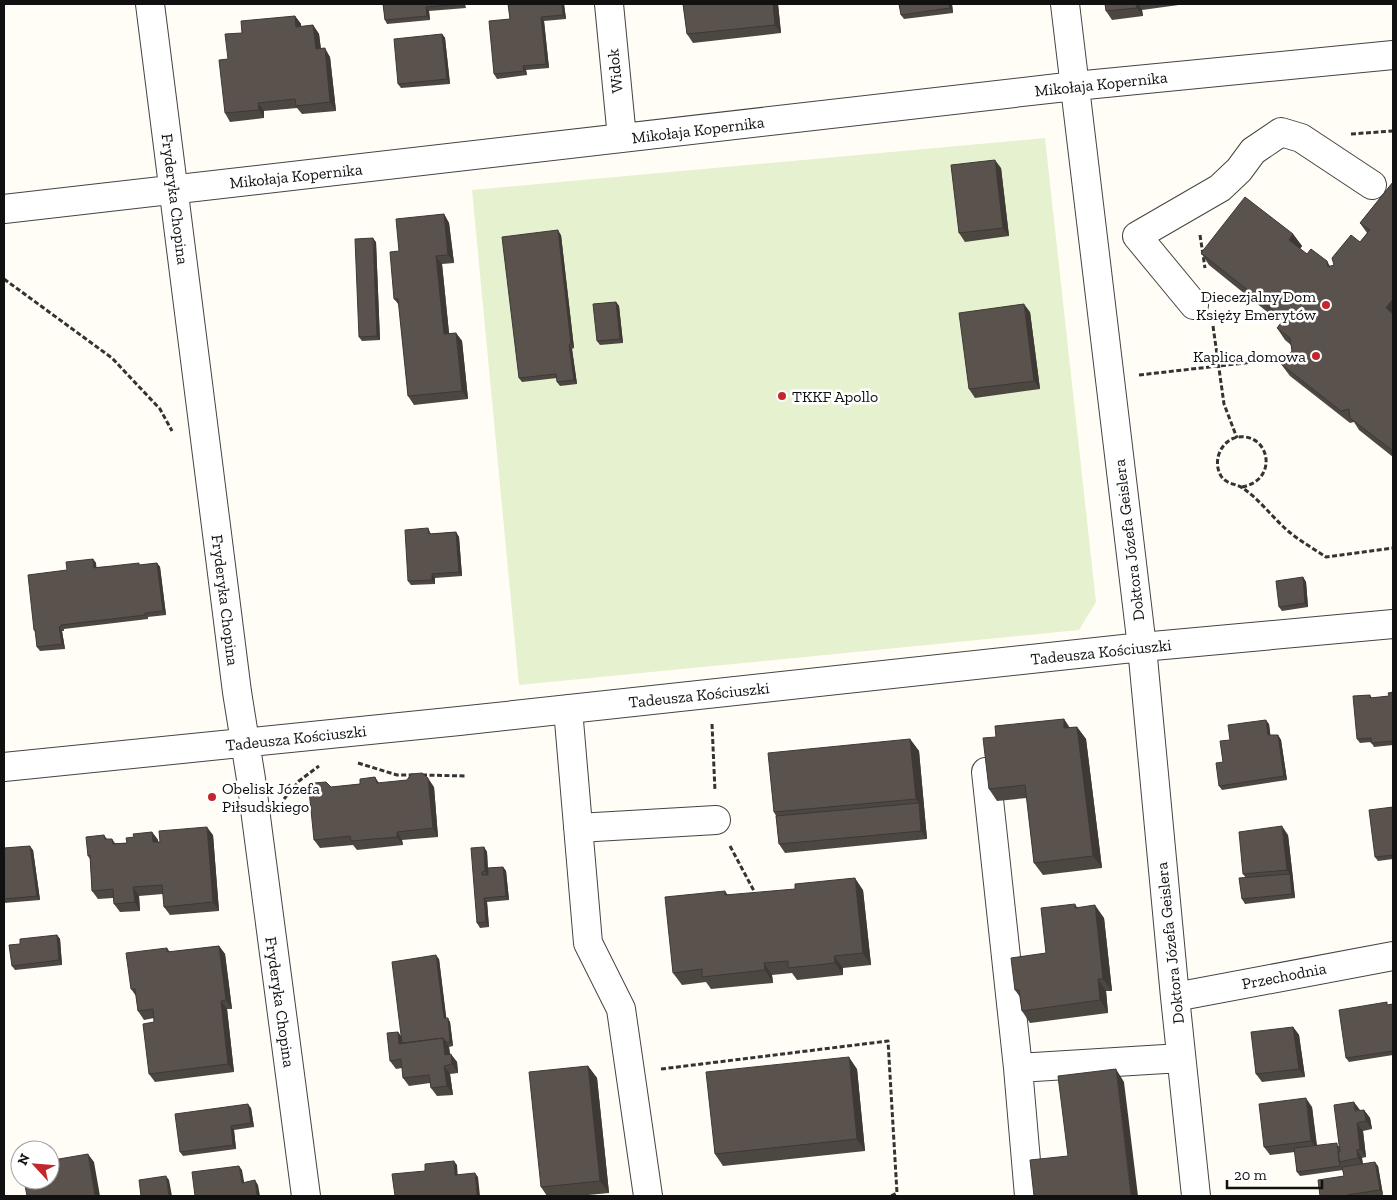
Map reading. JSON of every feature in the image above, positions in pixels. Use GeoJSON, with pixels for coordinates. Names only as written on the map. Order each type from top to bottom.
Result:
{"type":"FeatureCollection","features":[{"type":"Feature","properties":{"kind":"street","name":"Fryderyka Chopina"},"geometry":{"type":"LineString","coordinates":[[150,4],[237,692],[246,743],[306,1196]]}},
{"type":"Feature","properties":{"kind":"street","name":"Widok"},"geometry":{"type":"LineString","coordinates":[[609,4],[622,138]]}},
{"type":"Feature","properties":{"kind":"street","name":"Doktora Józefa Geislera"},"geometry":{"type":"LineString","coordinates":[[1065,4],[1142,647],[1196,1196]]}},
{"type":"Feature","properties":{"kind":"street","name":"Mikołaja Kopernika"},"geometry":{"type":"LineString","coordinates":[[4,209],[1075,86],[1393,55]]}},
{"type":"Feature","properties":{"kind":"street"},"geometry":{"type":"LineString","coordinates":[[1093,240],[1136,236],[1220,188],[1239,170],[1253,151],[1281,132],[1301,138],[1372,185]]}},
{"type":"Feature","properties":{"kind":"street"},"geometry":{"type":"LineString","coordinates":[[1136,236],[1203,311]]}},
{"type":"Feature","properties":{"kind":"street","name":"Tadeusza Kościuszki"},"geometry":{"type":"LineString","coordinates":[[4,767],[246,743],[1142,647],[1393,624]]}},
{"type":"Feature","properties":{"kind":"street"},"geometry":{"type":"LineString","coordinates":[[568,709],[588,943],[622,1009],[648,1196]]}},
{"type":"Feature","properties":{"kind":"street"},"geometry":{"type":"LineString","coordinates":[[986,772],[1018,1068],[1029,1196]]}},
{"type":"Feature","properties":{"kind":"street"},"geometry":{"type":"LineString","coordinates":[[578,828],[716,820]]}},
{"type":"Feature","properties":{"kind":"street","name":"Przechodnia"},"geometry":{"type":"LineString","coordinates":[[1175,997],[1393,956]]}},
{"type":"Feature","properties":{"kind":"street"},"geometry":{"type":"LineString","coordinates":[[1018,1068],[1181,1058]]}},
{"type":"Feature","properties":{"kind":"path"},"geometry":{"type":"LineString","coordinates":[[1199,229],[1205,268]]}},
{"type":"Feature","properties":{"kind":"path"},"geometry":{"type":"LineString","coordinates":[[4,279],[112,358],[160,409],[174,434]]}},
{"type":"Feature","properties":{"kind":"path"},"geometry":{"type":"LineString","coordinates":[[1203,311],[1218,366],[1224,404],[1237,438]]}},
{"type":"Feature","properties":{"kind":"path"},"geometry":{"type":"LineString","coordinates":[[1137,376],[1292,358]]}},
{"type":"Feature","properties":{"kind":"path"},"geometry":{"type":"LineString","coordinates":[[1245,437],[1260,444],[1266,459],[1266,468],[1257,482],[1250,486],[1242,487],[1226,482],[1218,468],[1219,452],[1223,446],[1237,438],[1245,437]]}},
{"type":"Feature","properties":{"kind":"path"},"geometry":{"type":"LineString","coordinates":[[1242,487],[1289,532],[1326,557],[1393,548]]}},
{"type":"Feature","properties":{"kind":"path"},"geometry":{"type":"LineString","coordinates":[[352,761],[397,775],[466,776]]}},
{"type":"Feature","properties":{"kind":"path"},"geometry":{"type":"LineString","coordinates":[[282,802],[299,781],[320,766]]}},
{"type":"Feature","properties":{"kind":"path"},"geometry":{"type":"LineString","coordinates":[[630,1073],[888,1041],[898,1193],[891,1196]]}},
{"type":"Feature","properties":{"kind":"green space","name":"TKKF Apollo"},"geometry":{"type":"Polygon","coordinates":[[[1045,138],[1096,602],[1079,630],[519,685],[472,190],[1045,138]]]}},
{"type":"Feature","properties":{"kind":"building"},"geometry":{"type":"Polygon","coordinates":[[[383,4],[462,4],[426,7],[427,16],[385,20],[383,4]]]}},
{"type":"Feature","properties":{"kind":"building"},"geometry":{"type":"Polygon","coordinates":[[[508,4],[562,4],[563,15],[541,17],[546,64],[523,66],[524,71],[494,74],[489,21],[510,19],[508,4]]]}},
{"type":"Feature","properties":{"kind":"building"},"geometry":{"type":"Polygon","coordinates":[[[683,4],[773,4],[775,25],[687,34],[683,4]]]}},
{"type":"Feature","properties":{"kind":"building"},"geometry":{"type":"Polygon","coordinates":[[[899,4],[949,4],[950,8],[901,15],[899,4]]]}},
{"type":"Feature","properties":{"kind":"building"},"geometry":{"type":"Polygon","coordinates":[[[1105,4],[1136,4],[1137,8],[1106,11],[1105,4]]]}},
{"type":"Feature","properties":{"kind":"building"},"geometry":{"type":"Polygon","coordinates":[[[295,16],[296,27],[313,25],[316,49],[325,48],[330,102],[296,106],[295,99],[258,103],[259,110],[225,113],[219,60],[228,59],[225,34],[242,33],[241,21],[295,16]]]}},
{"type":"Feature","properties":{"kind":"building"},"geometry":{"type":"Polygon","coordinates":[[[442,34],[447,79],[398,84],[394,39],[442,34]]]}},
{"type":"Feature","properties":{"kind":"building"},"geometry":{"type":"Polygon","coordinates":[[[995,160],[1003,228],[959,233],[951,165],[995,160]]]}},
{"type":"Feature","properties":{"kind":"building","name":"Diecezjalny Dom Księży Emerytów"},"geometry":{"type":"Polygon","coordinates":[[[1393,182],[1393,299],[1386,308],[1393,314],[1393,451],[1350,418],[1349,409],[1341,411],[1281,364],[1292,351],[1290,338],[1277,328],[1284,319],[1201,253],[1245,197],[1293,234],[1289,240],[1307,254],[1311,249],[1327,261],[1328,267],[1334,265],[1332,258],[1351,235],[1360,242],[1370,230],[1360,223],[1393,182]]]}},
{"type":"Feature","properties":{"kind":"building"},"geometry":{"type":"Polygon","coordinates":[[[444,214],[448,255],[436,256],[444,334],[456,333],[462,391],[408,396],[398,299],[394,299],[390,252],[399,251],[396,219],[444,214]]]}},
{"type":"Feature","properties":{"kind":"building"},"geometry":{"type":"Polygon","coordinates":[[[558,230],[574,380],[557,382],[556,374],[519,378],[502,237],[558,230]]]}},
{"type":"Feature","properties":{"kind":"building"},"geometry":{"type":"Polygon","coordinates":[[[373,238],[377,336],[359,337],[355,239],[373,238]]]}},
{"type":"Feature","properties":{"kind":"building"},"geometry":{"type":"Polygon","coordinates":[[[616,302],[620,339],[597,341],[593,304],[616,302]]]}},
{"type":"Feature","properties":{"kind":"building"},"geometry":{"type":"Polygon","coordinates":[[[1024,304],[1034,381],[969,389],[959,313],[1024,304]]]}},
{"type":"Feature","properties":{"kind":"building"},"geometry":{"type":"Polygon","coordinates":[[[428,528],[429,534],[456,532],[459,572],[432,574],[432,580],[408,581],[405,530],[428,528]]]}},
{"type":"Feature","properties":{"kind":"building"},"geometry":{"type":"Polygon","coordinates":[[[93,559],[94,568],[157,563],[163,611],[145,613],[145,615],[61,625],[59,627],[62,644],[37,647],[28,575],[67,570],[66,562],[93,559]]]}},
{"type":"Feature","properties":{"kind":"building"},"geometry":{"type":"Polygon","coordinates":[[[1303,577],[1305,603],[1279,607],[1276,581],[1303,577]]]}},
{"type":"Feature","properties":{"kind":"building"},"geometry":{"type":"Polygon","coordinates":[[[1393,692],[1393,741],[1371,743],[1371,738],[1357,739],[1353,696],[1370,695],[1370,698],[1389,696],[1388,693],[1393,692]]]}},
{"type":"Feature","properties":{"kind":"building"},"geometry":{"type":"Polygon","coordinates":[[[1064,719],[1064,728],[1077,727],[1093,856],[1034,863],[1025,785],[989,789],[983,738],[996,737],[995,726],[1064,719]]]}},
{"type":"Feature","properties":{"kind":"building"},"geometry":{"type":"Polygon","coordinates":[[[1266,720],[1268,735],[1278,735],[1284,776],[1219,786],[1216,763],[1223,762],[1220,741],[1230,740],[1228,725],[1266,720]]]}},
{"type":"Feature","properties":{"kind":"building"},"geometry":{"type":"Polygon","coordinates":[[[910,739],[916,799],[774,812],[768,753],[910,739]]]}},
{"type":"Feature","properties":{"kind":"building"},"geometry":{"type":"Polygon","coordinates":[[[422,773],[428,778],[433,828],[397,832],[397,837],[351,841],[350,836],[314,840],[309,790],[314,783],[326,782],[331,787],[360,784],[360,779],[375,777],[377,783],[407,780],[411,774],[422,773]]]}},
{"type":"Feature","properties":{"kind":"building"},"geometry":{"type":"Polygon","coordinates":[[[919,803],[921,831],[779,844],[776,816],[919,803]]]}},
{"type":"Feature","properties":{"kind":"building"},"geometry":{"type":"Polygon","coordinates":[[[1393,807],[1393,855],[1375,857],[1369,810],[1393,807]]]}},
{"type":"Feature","properties":{"kind":"building"},"geometry":{"type":"Polygon","coordinates":[[[1282,826],[1287,870],[1243,874],[1239,832],[1282,826]]]}},
{"type":"Feature","properties":{"kind":"building"},"geometry":{"type":"Polygon","coordinates":[[[207,827],[213,902],[164,907],[162,885],[133,887],[135,902],[114,904],[113,889],[92,891],[90,855],[88,856],[86,837],[104,835],[105,839],[112,839],[113,844],[127,843],[126,838],[134,837],[133,834],[152,832],[153,842],[160,842],[159,831],[207,827]]]}},
{"type":"Feature","properties":{"kind":"building"},"geometry":{"type":"Polygon","coordinates":[[[30,846],[37,896],[4,899],[4,848],[30,846]]]}},
{"type":"Feature","properties":{"kind":"building"},"geometry":{"type":"Polygon","coordinates":[[[484,847],[485,871],[482,872],[482,875],[488,875],[488,868],[503,867],[506,896],[484,898],[486,922],[477,923],[471,848],[484,847]]]}},
{"type":"Feature","properties":{"kind":"building"},"geometry":{"type":"Polygon","coordinates":[[[1290,874],[1292,894],[1242,899],[1239,878],[1290,874]]]}},
{"type":"Feature","properties":{"kind":"building"},"geometry":{"type":"Polygon","coordinates":[[[855,878],[863,953],[834,956],[835,963],[788,968],[788,961],[764,963],[765,970],[702,977],[702,969],[673,973],[665,897],[725,891],[725,895],[795,889],[795,884],[855,878]]]}},
{"type":"Feature","properties":{"kind":"building"},"geometry":{"type":"Polygon","coordinates":[[[1075,904],[1075,908],[1095,905],[1103,979],[1098,979],[1100,1000],[1022,1011],[1019,990],[1015,990],[1011,958],[1046,953],[1041,908],[1075,904]]]}},
{"type":"Feature","properties":{"kind":"building"},"geometry":{"type":"Polygon","coordinates":[[[57,935],[59,960],[12,966],[9,945],[20,944],[20,939],[57,935]]]}},
{"type":"Feature","properties":{"kind":"building"},"geometry":{"type":"Polygon","coordinates":[[[219,946],[226,1000],[221,1001],[228,1064],[149,1074],[143,1024],[154,1022],[153,1009],[138,1011],[135,989],[131,989],[126,953],[167,948],[167,952],[219,946]]]}},
{"type":"Feature","properties":{"kind":"building"},"geometry":{"type":"Polygon","coordinates":[[[436,955],[444,1018],[448,1018],[450,1042],[446,1042],[443,1038],[402,1043],[392,962],[436,955]]]}},
{"type":"Feature","properties":{"kind":"building"},"geometry":{"type":"Polygon","coordinates":[[[1387,1002],[1387,1005],[1393,1004],[1393,1051],[1346,1058],[1339,1010],[1387,1002]]]}},
{"type":"Feature","properties":{"kind":"building"},"geometry":{"type":"Polygon","coordinates":[[[1293,1027],[1299,1069],[1256,1074],[1251,1032],[1293,1027]]]}},
{"type":"Feature","properties":{"kind":"building"},"geometry":{"type":"Polygon","coordinates":[[[398,1032],[399,1044],[443,1038],[445,1055],[451,1054],[452,1064],[444,1066],[447,1086],[431,1088],[429,1075],[403,1078],[401,1059],[390,1061],[387,1033],[398,1032]]]}},
{"type":"Feature","properties":{"kind":"building"},"geometry":{"type":"Polygon","coordinates":[[[849,1057],[857,1139],[715,1154],[706,1072],[849,1057]]]}},
{"type":"Feature","properties":{"kind":"building"},"geometry":{"type":"Polygon","coordinates":[[[588,1066],[600,1181],[541,1187],[529,1072],[588,1066]]]}},
{"type":"Feature","properties":{"kind":"building"},"geometry":{"type":"Polygon","coordinates":[[[1116,1069],[1131,1196],[1034,1196],[1030,1160],[1068,1156],[1058,1076],[1116,1069]]]}},
{"type":"Feature","properties":{"kind":"building"},"geometry":{"type":"Polygon","coordinates":[[[1306,1098],[1311,1141],[1264,1147],[1259,1104],[1306,1098]]]}},
{"type":"Feature","properties":{"kind":"building"},"geometry":{"type":"Polygon","coordinates":[[[1354,1102],[1355,1111],[1364,1110],[1366,1121],[1357,1123],[1360,1149],[1357,1150],[1358,1158],[1339,1162],[1338,1152],[1340,1152],[1334,1105],[1354,1102]]]}},
{"type":"Feature","properties":{"kind":"building"},"geometry":{"type":"Polygon","coordinates":[[[248,1104],[251,1123],[231,1126],[233,1145],[180,1152],[175,1114],[248,1104]]]}},
{"type":"Feature","properties":{"kind":"building"},"geometry":{"type":"Polygon","coordinates":[[[1337,1143],[1340,1166],[1297,1172],[1294,1148],[1337,1143]]]}},
{"type":"Feature","properties":{"kind":"building"},"geometry":{"type":"Polygon","coordinates":[[[88,1154],[95,1196],[27,1196],[26,1190],[60,1190],[60,1159],[88,1154]]]}},
{"type":"Feature","properties":{"kind":"building"},"geometry":{"type":"Polygon","coordinates":[[[454,1161],[455,1175],[475,1173],[477,1195],[395,1196],[392,1174],[425,1171],[425,1164],[454,1161]]]}},
{"type":"Feature","properties":{"kind":"building"},"geometry":{"type":"Polygon","coordinates":[[[1375,1162],[1380,1190],[1347,1196],[1320,1196],[1318,1180],[1344,1176],[1342,1167],[1375,1162]]]}},
{"type":"Feature","properties":{"kind":"building"},"geometry":{"type":"Polygon","coordinates":[[[239,1166],[242,1183],[255,1180],[257,1196],[195,1196],[192,1172],[239,1166]]]}},
{"type":"Feature","properties":{"kind":"building"},"geometry":{"type":"Polygon","coordinates":[[[166,1176],[169,1196],[141,1196],[139,1180],[166,1176]]]}},
{"type":"Feature","properties":{"kind":"place","name":"Diecezjalny Dom Księży Emerytów"},"geometry":{"type":"Point","coordinates":[1326,305]}},
{"type":"Feature","properties":{"kind":"place","name":"Kaplica domowa"},"geometry":{"type":"Point","coordinates":[1316,356]}},
{"type":"Feature","properties":{"kind":"place","name":"TKKF Apollo"},"geometry":{"type":"Point","coordinates":[782,396]}},
{"type":"Feature","properties":{"kind":"place","name":"Obelisk Józefa Piłsudskiego"},"geometry":{"type":"Point","coordinates":[212,797]}}]}
